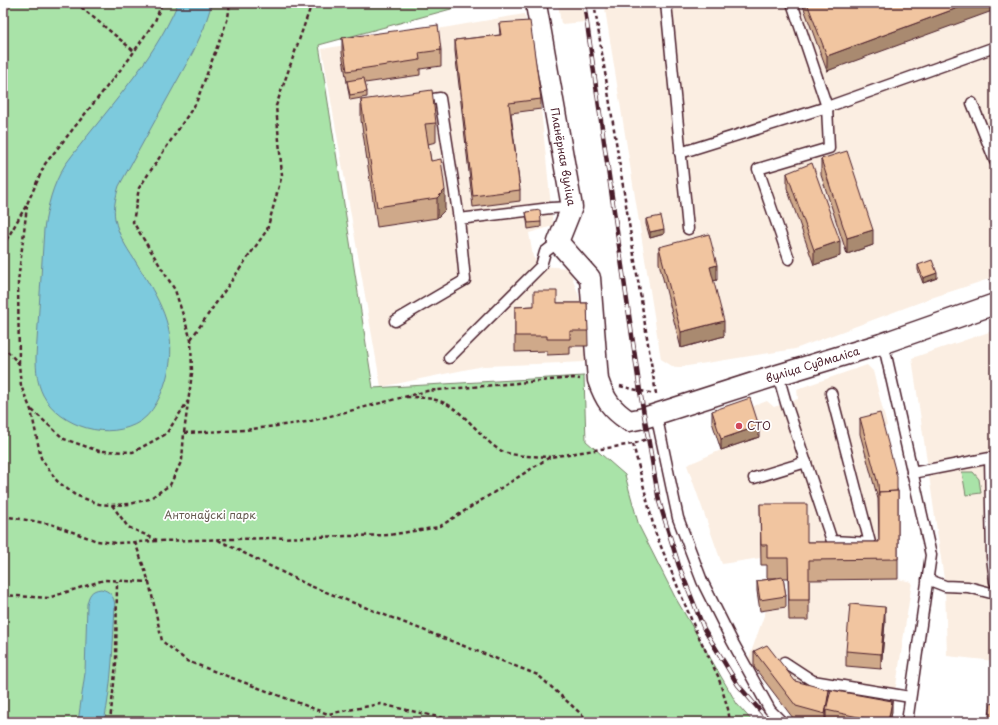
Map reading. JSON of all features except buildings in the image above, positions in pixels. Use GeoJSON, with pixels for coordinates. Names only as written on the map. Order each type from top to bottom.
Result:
{"type":"FeatureCollection","features":[{"type":"Feature","properties":{"kind":"street","name":"Планёрная вуліца"},"geometry":{"type":"LineString","coordinates":[[537,6],[572,207],[558,242]]}},
{"type":"Feature","properties":{"kind":"street"},"geometry":{"type":"LineString","coordinates":[[558,242],[590,278],[598,380]]}},
{"type":"Feature","properties":{"kind":"street","name":"вуліца Судмаліса"},"geometry":{"type":"LineString","coordinates":[[598,380],[603,396],[619,414],[629,421],[881,344],[995,304]]}},
{"type":"Feature","properties":{"kind":"lane"},"geometry":{"type":"LineString","coordinates":[[666,3],[688,229]]}},
{"type":"Feature","properties":{"kind":"lane"},"geometry":{"type":"LineString","coordinates":[[789,259],[758,169],[829,148],[827,107],[792,3]]}},
{"type":"Feature","properties":{"kind":"lane"},"geometry":{"type":"LineString","coordinates":[[680,153],[827,107],[995,47]]}},
{"type":"Feature","properties":{"kind":"lane"},"geometry":{"type":"LineString","coordinates":[[395,321],[465,280],[459,219],[440,98],[410,102]]}},
{"type":"Feature","properties":{"kind":"lane"},"geometry":{"type":"LineString","coordinates":[[972,103],[995,161]]}},
{"type":"Feature","properties":{"kind":"lane"},"geometry":{"type":"LineString","coordinates":[[459,219],[551,208],[572,207]]}},
{"type":"Feature","properties":{"kind":"lane"},"geometry":{"type":"LineString","coordinates":[[449,358],[541,266],[544,252],[558,242]]}},
{"type":"Feature","properties":{"kind":"lane"},"geometry":{"type":"LineString","coordinates":[[881,344],[886,355],[931,554],[907,722]]}},
{"type":"Feature","properties":{"kind":"lane"},"geometry":{"type":"LineString","coordinates":[[778,375],[832,541],[870,543],[831,393]]}},
{"type":"Feature","properties":{"kind":"lane"},"geometry":{"type":"LineString","coordinates":[[656,414],[678,518],[702,581],[732,641],[770,710],[782,722]]}},
{"type":"Feature","properties":{"kind":"lane"},"geometry":{"type":"LineString","coordinates":[[912,473],[992,458],[995,582]]}},
{"type":"Feature","properties":{"kind":"lane"},"geometry":{"type":"LineString","coordinates":[[754,478],[806,462]]}},
{"type":"Feature","properties":{"kind":"lane"},"geometry":{"type":"LineString","coordinates":[[927,578],[945,586],[968,587],[995,594]]}},
{"type":"Feature","properties":{"kind":"lane"},"geometry":{"type":"LineString","coordinates":[[784,662],[813,681],[910,697]]}},
{"type":"Feature","properties":{"kind":"path"},"geometry":{"type":"LineString","coordinates":[[76,3],[134,51]]}},
{"type":"Feature","properties":{"kind":"path"},"geometry":{"type":"LineString","coordinates":[[3,246],[27,204],[45,164],[134,51],[155,21],[162,3]]}},
{"type":"Feature","properties":{"kind":"path"},"geometry":{"type":"LineString","coordinates":[[27,204],[18,282],[19,364],[21,386],[31,410],[41,458],[57,481],[75,494],[99,504],[112,506],[130,504],[149,499],[170,485],[182,460],[192,373],[191,340],[175,290],[133,222],[138,188],[196,103],[228,18],[230,3]]}},
{"type":"Feature","properties":{"kind":"path"},"geometry":{"type":"LineString","coordinates":[[191,340],[267,230],[282,175],[276,106],[312,3]]}},
{"type":"Feature","properties":{"kind":"path"},"geometry":{"type":"LineString","coordinates":[[594,3],[656,394]]}},
{"type":"Feature","properties":{"kind":"path"},"geometry":{"type":"LineString","coordinates":[[3,346],[19,364]]}},
{"type":"Feature","properties":{"kind":"path"},"geometry":{"type":"LineString","coordinates":[[184,433],[245,430],[307,422],[427,391],[573,378],[598,380]]}},
{"type":"Feature","properties":{"kind":"path"},"geometry":{"type":"LineString","coordinates":[[402,397],[425,397],[443,402],[458,411],[491,444],[504,452],[519,455],[550,457],[633,444],[655,532],[696,631],[718,676],[728,709],[730,722]]}},
{"type":"Feature","properties":{"kind":"path"},"geometry":{"type":"LineString","coordinates":[[31,410],[64,439],[100,451],[133,452],[166,434],[188,401]]}},
{"type":"Feature","properties":{"kind":"path"},"geometry":{"type":"LineString","coordinates":[[4,515],[51,524],[97,541],[117,543],[389,535],[439,527],[550,457]]}},
{"type":"Feature","properties":{"kind":"path"},"geometry":{"type":"LineString","coordinates":[[112,506],[128,527],[157,541]]}},
{"type":"Feature","properties":{"kind":"path"},"geometry":{"type":"LineString","coordinates":[[217,540],[308,585],[538,675],[590,722]]}},
{"type":"Feature","properties":{"kind":"path"},"geometry":{"type":"LineString","coordinates":[[135,542],[149,582],[162,641],[187,661],[328,714],[380,704],[461,722]]}},
{"type":"Feature","properties":{"kind":"path"},"geometry":{"type":"LineString","coordinates":[[3,595],[48,598],[104,580],[149,582]]}},
{"type":"Feature","properties":{"kind":"path"},"geometry":{"type":"LineString","coordinates":[[110,722],[116,663],[117,581]]}},
{"type":"Feature","properties":{"kind":"shaded area"},"geometry":{"type":"Polygon","coordinates":[[[558,3],[584,3],[586,22],[561,24],[558,3]]]}},
{"type":"Feature","properties":{"kind":"shaded area"},"geometry":{"type":"Polygon","coordinates":[[[604,3],[995,3],[995,277],[934,297],[795,349],[675,368],[661,359],[604,3]]]}},
{"type":"Feature","properties":{"kind":"shaded area"},"geometry":{"type":"Polygon","coordinates":[[[524,14],[530,32],[541,109],[553,226],[529,233],[533,257],[541,266],[569,268],[585,314],[587,362],[483,366],[381,387],[322,49],[524,14]]]}},
{"type":"Feature","properties":{"kind":"shaded area"},"geometry":{"type":"Polygon","coordinates":[[[995,330],[995,661],[947,656],[945,586],[912,358],[995,330]]]}},
{"type":"Feature","properties":{"kind":"shaded area"},"geometry":{"type":"Polygon","coordinates":[[[867,365],[873,371],[887,426],[881,428],[898,511],[898,579],[912,582],[892,712],[890,722],[834,722],[827,720],[826,722],[797,722],[748,661],[766,610],[789,606],[788,578],[767,578],[767,565],[761,565],[760,558],[722,564],[687,465],[721,450],[712,422],[767,401],[774,407],[798,399],[797,389],[867,365]]]}},
{"type":"Feature","properties":{"kind":"green space","name":"Антонаўскі парк"},"geometry":{"type":"Polygon","coordinates":[[[3,3],[473,3],[319,45],[373,388],[584,376],[586,441],[625,475],[639,526],[675,597],[737,704],[753,722],[3,722],[3,3]]]}},
{"type":"Feature","properties":{"kind":"green space"},"geometry":{"type":"Polygon","coordinates":[[[962,472],[973,472],[979,479],[981,493],[966,495],[962,472]]]}},
{"type":"Feature","properties":{"kind":"water"},"geometry":{"type":"Polygon","coordinates":[[[178,3],[212,3],[204,28],[193,52],[119,186],[114,211],[116,225],[120,235],[149,283],[166,320],[171,347],[169,370],[157,402],[147,416],[141,421],[128,427],[115,430],[86,428],[61,416],[51,406],[43,395],[37,376],[36,357],[44,229],[47,212],[54,188],[65,165],[155,47],[178,3]]]}},
{"type":"Feature","properties":{"kind":"water"},"geometry":{"type":"Polygon","coordinates":[[[101,589],[111,594],[114,599],[115,606],[112,664],[107,708],[104,722],[78,722],[85,673],[87,604],[91,594],[95,590],[101,589]]]}},
{"type":"Feature","properties":{"kind":"railway"},"geometry":{"type":"LineString","coordinates":[[584,3],[640,391],[659,501],[679,566],[704,629],[738,685],[770,722]]}},
{"type":"Feature","properties":{"kind":"place","name":"СТО"},"geometry":{"type":"Point","coordinates":[739,426]}}]}
